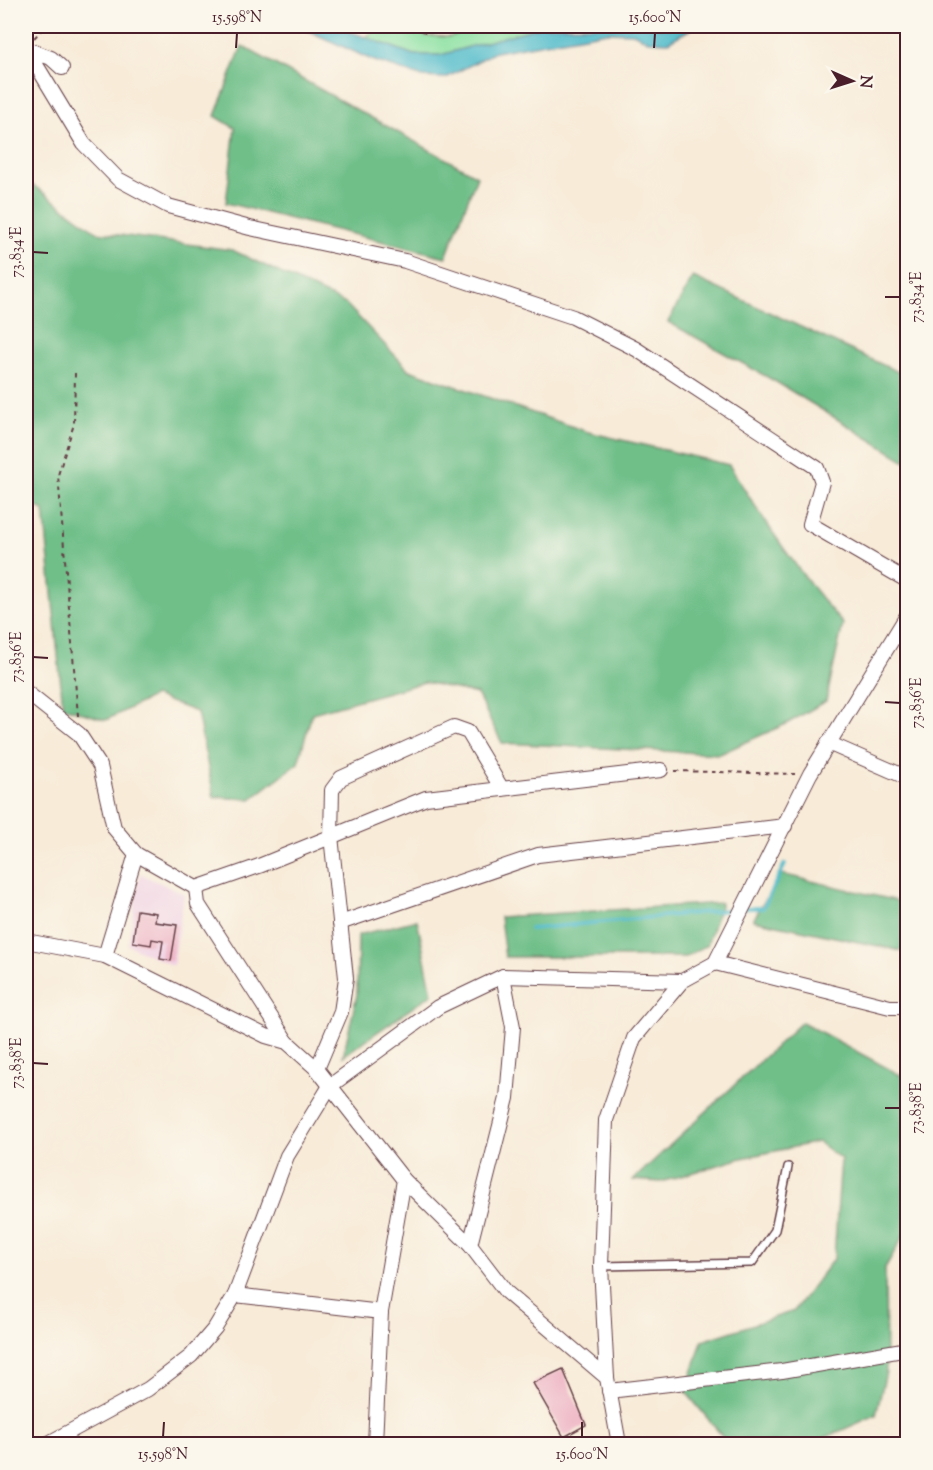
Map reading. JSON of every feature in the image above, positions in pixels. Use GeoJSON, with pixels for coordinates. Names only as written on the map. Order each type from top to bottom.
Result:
{"type":"FeatureCollection","features":[{"type":"Feature","properties":{"kind":"street"},"geometry":{"type":"LineString","coordinates":[[28,46],[51,57],[62,68]]}},
{"type":"Feature","properties":{"kind":"street"},"geometry":{"type":"LineString","coordinates":[[28,46],[84,144],[118,179],[168,206],[250,228],[405,261],[573,317],[626,343],[817,468],[822,482],[810,524],[908,581]]}},
{"type":"Feature","properties":{"kind":"street"},"geometry":{"type":"LineString","coordinates":[[619,1444],[608,1385],[601,1266],[606,1120],[634,1038],[682,981],[715,963],[810,774],[908,614]]}},
{"type":"Feature","properties":{"kind":"street"},"geometry":{"type":"LineString","coordinates":[[26,692],[79,734],[99,766],[114,828],[136,854],[196,888],[259,866],[426,798],[661,770]]}},
{"type":"Feature","properties":{"kind":"street"},"geometry":{"type":"LineString","coordinates":[[317,1069],[341,1012],[346,978],[331,836],[332,790],[341,778],[454,727],[468,732],[502,789]]}},
{"type":"Feature","properties":{"kind":"street"},"geometry":{"type":"LineString","coordinates":[[828,744],[908,778]]}},
{"type":"Feature","properties":{"kind":"street"},"geometry":{"type":"LineString","coordinates":[[340,923],[538,855],[785,826]]}},
{"type":"Feature","properties":{"kind":"street"},"geometry":{"type":"LineString","coordinates":[[105,956],[136,854]]}},
{"type":"Feature","properties":{"kind":"street"},"geometry":{"type":"LineString","coordinates":[[196,888],[198,904],[287,1041],[317,1069],[404,1180],[470,1245],[506,1292],[608,1385],[782,1371],[908,1349]]}},
{"type":"Feature","properties":{"kind":"street"},"geometry":{"type":"LineString","coordinates":[[26,941],[105,956],[266,1036],[287,1041]]}},
{"type":"Feature","properties":{"kind":"street"},"geometry":{"type":"LineString","coordinates":[[715,963],[890,1007],[908,1007]]}},
{"type":"Feature","properties":{"kind":"street"},"geometry":{"type":"LineString","coordinates":[[47,1444],[148,1389],[191,1356],[215,1328],[234,1295],[287,1156],[330,1086],[438,1007],[503,976],[682,981]]}},
{"type":"Feature","properties":{"kind":"street"},"geometry":{"type":"LineString","coordinates":[[470,1245],[507,1098],[513,1027],[503,976]]}},
{"type":"Feature","properties":{"kind":"street"},"geometry":{"type":"LineString","coordinates":[[375,1444],[381,1312],[404,1180]]}},
{"type":"Feature","properties":{"kind":"street"},"geometry":{"type":"LineString","coordinates":[[234,1295],[381,1312]]}},
{"type":"Feature","properties":{"kind":"lane"},"geometry":{"type":"LineString","coordinates":[[601,1266],[752,1263],[775,1230],[788,1167]]}},
{"type":"Feature","properties":{"kind":"path"},"geometry":{"type":"LineString","coordinates":[[28,46],[46,26]]}},
{"type":"Feature","properties":{"kind":"path"},"geometry":{"type":"LineString","coordinates":[[414,26],[427,33],[462,26]]}},
{"type":"Feature","properties":{"kind":"path"},"geometry":{"type":"LineString","coordinates":[[75,373],[74,424],[58,475],[79,734]]}},
{"type":"Feature","properties":{"kind":"path"},"geometry":{"type":"LineString","coordinates":[[661,770],[810,774]]}},
{"type":"Feature","properties":{"kind":"shaded area"},"geometry":{"type":"Polygon","coordinates":[[[140,874],[184,894],[173,966],[128,945],[140,874]]]}},
{"type":"Feature","properties":{"kind":"green space"},"geometry":{"type":"Polygon","coordinates":[[[402,26],[426,36],[450,37],[480,26],[496,28],[543,26],[441,55],[413,55],[365,37],[379,28],[402,26]]]}},
{"type":"Feature","properties":{"kind":"green space"},"geometry":{"type":"Polygon","coordinates":[[[242,46],[477,176],[446,257],[226,203],[235,128],[215,116],[242,46]]]}},
{"type":"Feature","properties":{"kind":"green space"},"geometry":{"type":"Polygon","coordinates":[[[26,183],[34,186],[97,232],[232,250],[346,304],[409,370],[588,432],[729,465],[783,547],[843,624],[826,701],[788,723],[720,754],[502,743],[477,694],[425,682],[312,713],[298,763],[251,799],[214,797],[197,712],[154,696],[106,720],[63,707],[44,510],[26,503],[26,183]]]}},
{"type":"Feature","properties":{"kind":"green space"},"geometry":{"type":"Polygon","coordinates":[[[693,277],[907,376],[907,462],[778,383],[668,322],[693,277]]]}},
{"type":"Feature","properties":{"kind":"green space"},"geometry":{"type":"Polygon","coordinates":[[[781,874],[907,903],[907,952],[753,920],[781,874]]]}},
{"type":"Feature","properties":{"kind":"green space"},"geometry":{"type":"Polygon","coordinates":[[[721,903],[707,945],[685,957],[505,957],[500,917],[721,903]]]}},
{"type":"Feature","properties":{"kind":"green space"},"geometry":{"type":"Polygon","coordinates":[[[417,920],[432,994],[343,1056],[357,995],[358,935],[417,920]]]}},
{"type":"Feature","properties":{"kind":"green space"},"geometry":{"type":"Polygon","coordinates":[[[802,1022],[904,1077],[908,1085],[907,1230],[885,1268],[886,1372],[876,1415],[811,1444],[727,1442],[686,1392],[702,1341],[794,1311],[834,1258],[841,1159],[818,1142],[742,1158],[661,1182],[633,1180],[802,1022]]]}},
{"type":"Feature","properties":{"kind":"water"},"geometry":{"type":"Polygon","coordinates":[[[298,26],[335,26],[414,55],[441,55],[543,26],[654,26],[661,28],[696,26],[668,42],[649,41],[633,33],[607,32],[495,52],[446,78],[423,77],[372,60],[298,26]]]}},
{"type":"Feature","properties":{"kind":"building"},"geometry":{"type":"Polygon","coordinates":[[[137,910],[156,913],[155,922],[177,925],[171,961],[160,959],[163,941],[152,939],[151,945],[133,942],[137,910]]]}},
{"type":"Feature","properties":{"kind":"building"},"geometry":{"type":"Polygon","coordinates":[[[563,1369],[586,1425],[564,1437],[533,1383],[563,1369]]]}},
{"type":"Feature","properties":{"kind":"waterway"},"geometry":{"type":"LineString","coordinates":[[746,908],[763,908],[785,864]]}},
{"type":"Feature","properties":{"kind":"waterway"},"geometry":{"type":"LineString","coordinates":[[530,929],[739,909]]}}]}
